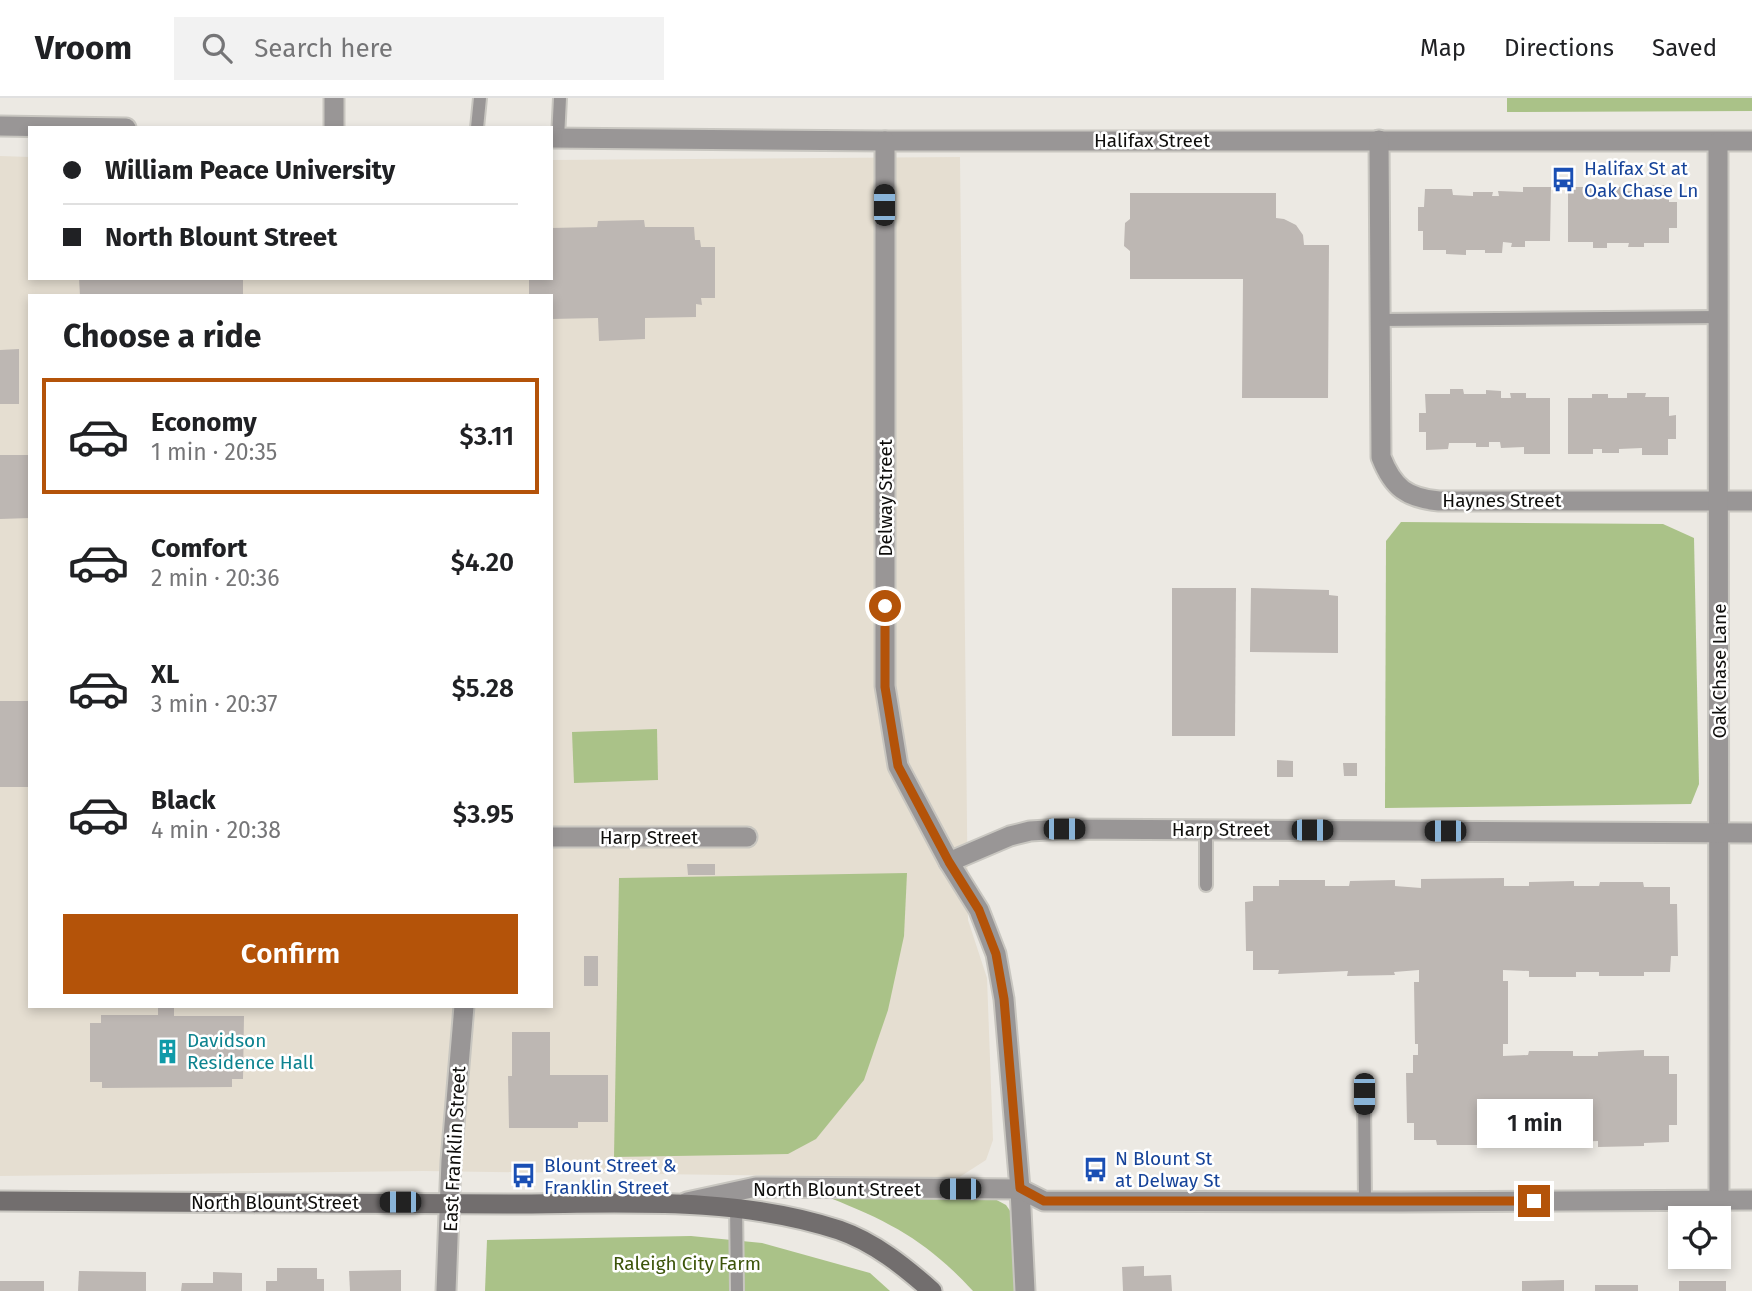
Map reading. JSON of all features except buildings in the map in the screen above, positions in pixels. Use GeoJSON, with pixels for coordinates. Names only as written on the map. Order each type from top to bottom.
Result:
{"type":"FeatureCollection","features":[{"type":"Feature","properties":{"kind":"main road","name":"North Blount Street"},"geometry":{"type":"LineString","coordinates":[[0,1201],[676,1205],[736,1199],[842,1231],[887,1254],[932,1291]]}},
{"type":"Feature","properties":{"kind":"street"},"geometry":{"type":"LineString","coordinates":[[334,98],[334,126]]}},
{"type":"Feature","properties":{"kind":"street"},"geometry":{"type":"LineString","coordinates":[[0,126],[28,126]]}},
{"type":"Feature","properties":{"kind":"street","name":"Halifax Street"},"geometry":{"type":"LineString","coordinates":[[555,138],[885,141],[1752,141]]}},
{"type":"Feature","properties":{"kind":"street","name":"Haynes Street"},"geometry":{"type":"LineString","coordinates":[[1379,140],[1381,457],[1388,476],[1403,491],[1420,499],[1439,501],[1752,501]]}},
{"type":"Feature","properties":{"kind":"street","name":"Delway Street"},"geometry":{"type":"LineString","coordinates":[[885,141],[885,687],[898,766],[949,862],[979,910],[996,954],[1004,999],[1020,1188],[1025,1291]]}},
{"type":"Feature","properties":{"kind":"street","name":"Oak Chase Lane"},"geometry":{"type":"LineString","coordinates":[[1718,142],[1719,1200]]}},
{"type":"Feature","properties":{"kind":"street","name":"Harp Street"},"geometry":{"type":"LineString","coordinates":[[949,862],[1010,836],[1030,831],[1064,829],[1752,833]]}},
{"type":"Feature","properties":{"kind":"street","name":"Harp Street"},"geometry":{"type":"LineString","coordinates":[[553,837],[747,837]]}},
{"type":"Feature","properties":{"kind":"street","name":"East Franklin Street"},"geometry":{"type":"LineString","coordinates":[[446,1291],[449,1203],[464,1008]]}},
{"type":"Feature","properties":{"kind":"street","name":"North Blount Street"},"geometry":{"type":"LineString","coordinates":[[736,1199],[757,1187],[1020,1188],[1044,1201],[1752,1200]]}},
{"type":"Feature","properties":{"kind":"lane"},"geometry":{"type":"LineString","coordinates":[[477,126],[480,98]]}},
{"type":"Feature","properties":{"kind":"lane"},"geometry":{"type":"LineString","coordinates":[[555,138],[560,98]]}},
{"type":"Feature","properties":{"kind":"lane"},"geometry":{"type":"LineString","coordinates":[[1380,320],[1718,317]]}},
{"type":"Feature","properties":{"kind":"lane"},"geometry":{"type":"LineString","coordinates":[[1206,829],[1206,885]]}},
{"type":"Feature","properties":{"kind":"lane"},"geometry":{"type":"LineString","coordinates":[[1364,1094],[1365,1202]]}},
{"type":"Feature","properties":{"kind":"lane"},"geometry":{"type":"LineString","coordinates":[[736,1199],[737,1291]]}},
{"type":"Feature","properties":{"kind":"shaded area"},"geometry":{"type":"Polygon","coordinates":[[[0,156],[28,157],[28,280],[553,280],[553,160],[960,157],[968,920],[987,978],[993,1140],[986,1160],[958,1178],[423,1171],[0,1176],[0,156]]]}},
{"type":"Feature","properties":{"kind":"green space"},"geometry":{"type":"Polygon","coordinates":[[[1507,98],[1752,98],[1752,111],[1507,112],[1507,98]]]}},
{"type":"Feature","properties":{"kind":"green space"},"geometry":{"type":"Polygon","coordinates":[[[1401,522],[1663,524],[1694,538],[1699,784],[1691,804],[1385,808],[1386,541],[1401,522]]]}},
{"type":"Feature","properties":{"kind":"green space"},"geometry":{"type":"Polygon","coordinates":[[[657,729],[658,780],[574,783],[572,732],[657,729]]]}},
{"type":"Feature","properties":{"kind":"green space"},"geometry":{"type":"Polygon","coordinates":[[[907,873],[904,936],[888,1010],[864,1080],[816,1139],[788,1154],[614,1157],[619,878],[907,873]]]}},
{"type":"Feature","properties":{"kind":"green space"},"geometry":{"type":"Polygon","coordinates":[[[829,1195],[991,1197],[1006,1205],[1017,1221],[1019,1291],[973,1291],[940,1259],[908,1235],[830,1198],[829,1195]]]}},
{"type":"Feature","properties":{"kind":"green space","name":"Raleigh City Farm"},"geometry":{"type":"Polygon","coordinates":[[[691,1236],[762,1243],[870,1273],[890,1291],[485,1291],[487,1240],[691,1236]]]}},
{"type":"Feature","properties":{"kind":"place","name":"Halifax St at Oak Chase Ln"},"geometry":{"type":"Point","coordinates":[1564,179]}},
{"type":"Feature","properties":{"kind":"place","name":"Davidson Residence Hall"},"geometry":{"type":"Point","coordinates":[167,1051]}},
{"type":"Feature","properties":{"kind":"place","name":"N Blount St at Delway St"},"geometry":{"type":"Point","coordinates":[1095,1169]}},
{"type":"Feature","properties":{"kind":"place","name":"Blount Street & Franklin Street"},"geometry":{"type":"Point","coordinates":[524,1176]}},
{"type":"Feature","properties":{"kind":"route"},"geometry":{"type":"LineString","coordinates":[[885,606],[885,687],[898,766],[949,862],[979,910],[996,954],[1004,999],[1020,1188],[1044,1201],[1534,1201]]}}]}
